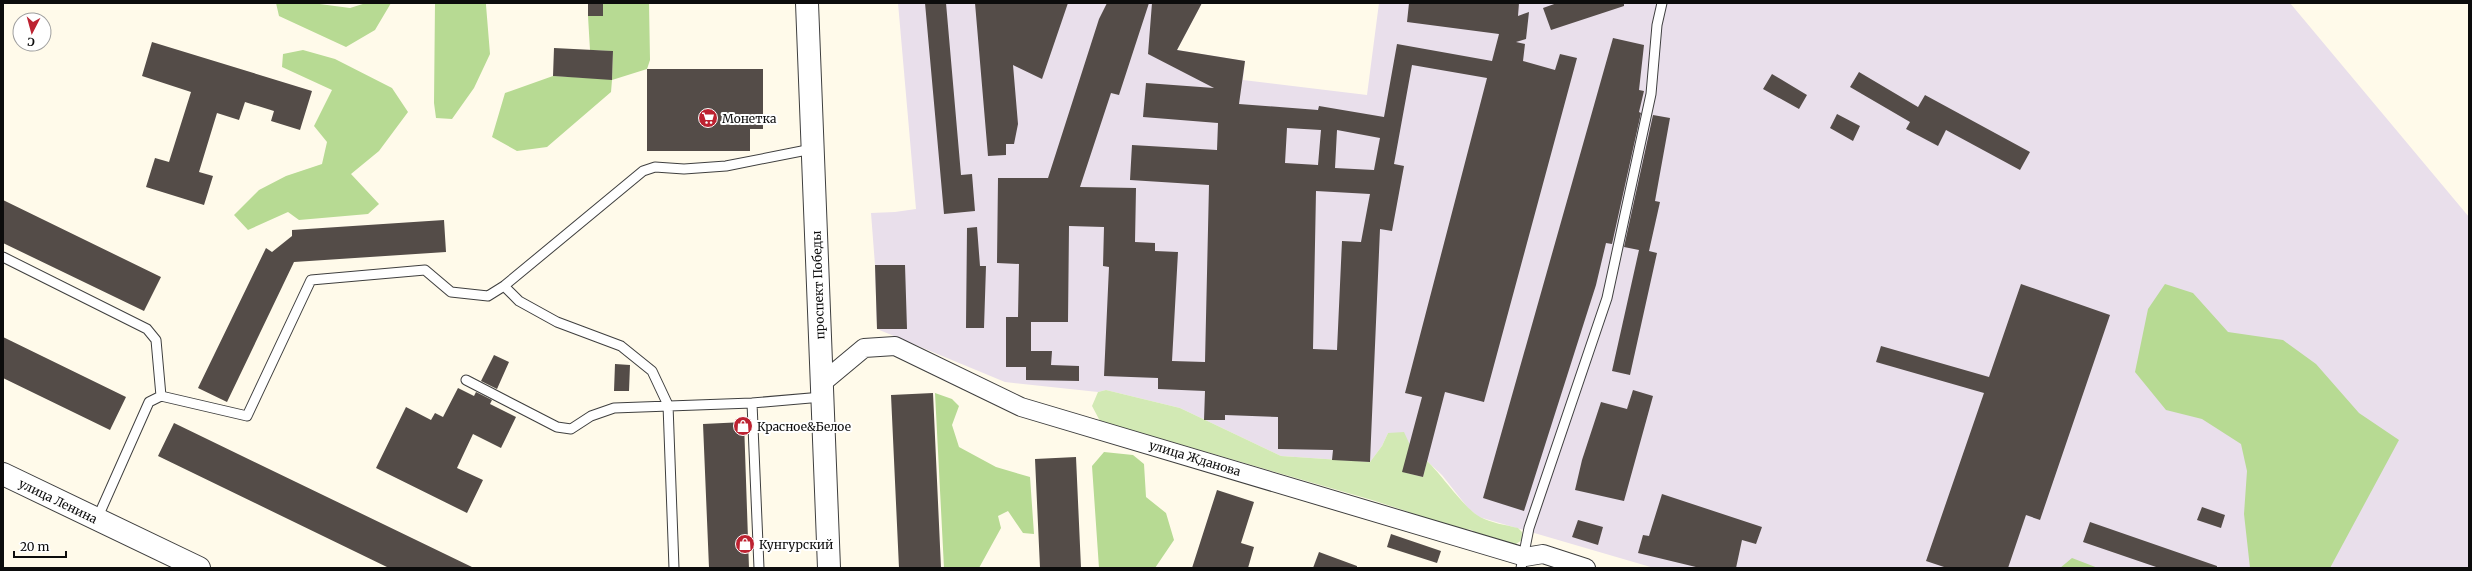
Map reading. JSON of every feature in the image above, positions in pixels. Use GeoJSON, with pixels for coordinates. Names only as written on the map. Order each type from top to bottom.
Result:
{"type":"FeatureCollection","features":[{"type":"Feature","properties":{"kind":"street","name":"проспект Победы"},"geometry":{"type":"LineString","coordinates":[[807,3],[829,568]]}},
{"type":"Feature","properties":{"kind":"street","name":"улица Жданова"},"geometry":{"type":"LineString","coordinates":[[822,390],[864,348],[895,346],[1021,406],[1523,562],[1543,554],[1586,568]]}},
{"type":"Feature","properties":{"kind":"street","name":"улица Ленина"},"geometry":{"type":"LineString","coordinates":[[3,474],[199,568]]}},
{"type":"Feature","properties":{"kind":"lane"},"geometry":{"type":"LineString","coordinates":[[1523,562],[1529,528],[1607,298],[1651,94],[1657,25],[1662,3]]}},
{"type":"Feature","properties":{"kind":"lane"},"geometry":{"type":"LineString","coordinates":[[97,520],[148,402],[161,396],[247,416],[311,280],[425,270],[451,292],[488,296],[504,286],[643,171],[655,167],[684,169],[726,166],[812,149]]}},
{"type":"Feature","properties":{"kind":"lane"},"geometry":{"type":"LineString","coordinates":[[3,257],[147,329],[156,340],[161,396]]}},
{"type":"Feature","properties":{"kind":"lane"},"geometry":{"type":"LineString","coordinates":[[504,286],[519,301],[557,322],[620,346],[652,371],[668,405],[674,568]]}},
{"type":"Feature","properties":{"kind":"lane"},"geometry":{"type":"LineString","coordinates":[[466,380],[557,427],[571,429],[591,416],[614,408],[752,403],[822,390]]}},
{"type":"Feature","properties":{"kind":"lane"},"geometry":{"type":"LineString","coordinates":[[752,403],[759,568]]}},
{"type":"Feature","properties":{"kind":"shaded area"},"geometry":{"type":"Polygon","coordinates":[[[898,3],[1202,3],[1177,50],[1245,61],[1243,80],[1367,95],[1379,3],[2290,3],[2469,217],[2469,568],[1654,568],[1479,517],[1468,508],[1442,475],[1427,461],[1423,477],[1402,472],[1388,433],[1382,446],[1370,462],[1281,456],[1180,408],[1106,390],[1098,392],[1005,382],[877,329],[875,265],[871,213],[916,209],[898,3]]]}},
{"type":"Feature","properties":{"kind":"green space"},"geometry":{"type":"Polygon","coordinates":[[[276,3],[312,3],[350,8],[366,3],[391,3],[375,30],[346,47],[279,16],[276,3]]]}},
{"type":"Feature","properties":{"kind":"green space"},"geometry":{"type":"Polygon","coordinates":[[[435,3],[486,3],[490,54],[474,88],[452,119],[436,118],[434,103],[435,3]]]}},
{"type":"Feature","properties":{"kind":"green space"},"geometry":{"type":"Polygon","coordinates":[[[603,3],[649,3],[650,60],[647,69],[612,80],[611,92],[547,147],[517,151],[492,137],[505,93],[553,76],[612,79],[613,51],[590,50],[588,16],[603,16],[603,3]]]}},
{"type":"Feature","properties":{"kind":"green space"},"geometry":{"type":"Polygon","coordinates":[[[303,50],[335,59],[392,88],[408,112],[379,151],[351,174],[379,204],[368,214],[299,220],[288,212],[248,230],[234,215],[259,190],[286,176],[322,164],[327,142],[314,126],[332,90],[282,67],[283,54],[303,50]]]}},
{"type":"Feature","properties":{"kind":"green space"},"geometry":{"type":"Polygon","coordinates":[[[2165,284],[2193,293],[2228,332],[2283,340],[2316,364],[2359,413],[2399,440],[2330,568],[2250,568],[2244,514],[2247,471],[2241,444],[2202,419],[2166,410],[2135,372],[2148,309],[2165,284]]]}},
{"type":"Feature","properties":{"kind":"green space"},"geometry":{"type":"Polygon","coordinates":[[[1106,390],[1180,408],[1281,456],[1370,462],[1382,446],[1388,433],[1404,432],[1410,445],[1403,472],[1423,477],[1427,461],[1474,513],[1489,521],[1518,528],[1522,532],[1522,540],[1513,546],[1482,540],[1472,530],[1431,523],[1406,511],[1372,500],[1100,421],[1092,406],[1098,392],[1106,390]]]}},
{"type":"Feature","properties":{"kind":"green space"},"geometry":{"type":"Polygon","coordinates":[[[935,393],[952,399],[959,406],[952,425],[959,447],[996,467],[1030,477],[1034,534],[1023,533],[1008,511],[998,516],[1001,528],[979,568],[944,568],[935,393]]]}},
{"type":"Feature","properties":{"kind":"green space"},"geometry":{"type":"Polygon","coordinates":[[[1104,452],[1133,455],[1144,464],[1146,497],[1166,513],[1174,540],[1155,568],[1099,568],[1092,466],[1104,452]]]}},
{"type":"Feature","properties":{"kind":"green space"},"geometry":{"type":"Polygon","coordinates":[[[2072,558],[2098,568],[2060,568],[2072,558]]]}},
{"type":"Feature","properties":{"kind":"building"},"geometry":{"type":"Polygon","coordinates":[[[588,3],[603,3],[603,16],[588,16],[588,3]]]}},
{"type":"Feature","properties":{"kind":"building"},"geometry":{"type":"Polygon","coordinates":[[[925,3],[946,3],[961,175],[972,174],[975,211],[944,214],[925,3]]]}},
{"type":"Feature","properties":{"kind":"building"},"geometry":{"type":"Polygon","coordinates":[[[975,3],[1068,3],[1042,79],[1013,65],[1018,124],[1014,144],[1006,144],[1006,155],[988,156],[975,3]]]}},
{"type":"Feature","properties":{"kind":"building"},"geometry":{"type":"Polygon","coordinates":[[[1107,3],[1149,3],[1119,95],[1111,93],[1080,187],[1136,188],[1135,242],[1155,243],[1155,251],[1178,252],[1172,361],[1205,362],[1209,185],[1130,180],[1132,145],[1217,150],[1218,123],[1143,117],[1146,83],[1214,88],[1148,54],[1152,3],[1202,3],[1177,50],[1245,61],[1239,104],[1318,110],[1319,106],[1384,117],[1397,44],[1492,61],[1499,34],[1407,22],[1409,3],[1519,3],[1518,16],[1529,12],[1526,39],[1516,42],[1525,44],[1523,61],[1555,70],[1560,54],[1577,58],[1484,402],[1445,392],[1423,477],[1402,472],[1422,397],[1405,393],[1487,78],[1412,65],[1394,164],[1404,166],[1392,231],[1380,229],[1370,462],[1332,460],[1333,450],[1278,449],[1278,417],[1225,415],[1225,420],[1204,420],[1205,391],[1158,389],[1158,378],[1104,376],[1109,267],[1103,266],[1104,227],[1069,226],[1068,322],[1031,322],[1031,351],[1052,351],[1051,365],[1079,366],[1079,381],[1026,380],[1026,367],[1006,367],[1006,317],[1018,317],[1019,264],[997,263],[998,178],[1048,178],[1099,19],[1107,3]],[[1287,128],[1285,163],[1318,165],[1321,130],[1287,128]],[[1337,130],[1335,168],[1374,170],[1380,138],[1337,130]],[[1316,191],[1313,349],[1337,350],[1342,241],[1361,242],[1370,194],[1316,191]]]}},
{"type":"Feature","properties":{"kind":"building"},"geometry":{"type":"Polygon","coordinates":[[[1557,3],[1624,3],[1624,6],[1551,30],[1543,8],[1557,3]]]}},
{"type":"Feature","properties":{"kind":"building"},"geometry":{"type":"Polygon","coordinates":[[[1613,38],[1644,45],[1639,90],[1644,91],[1639,112],[1641,113],[1612,244],[1606,243],[1596,285],[1524,511],[1483,498],[1613,38]]]}},
{"type":"Feature","properties":{"kind":"building"},"geometry":{"type":"Polygon","coordinates":[[[152,42],[312,91],[300,130],[271,121],[274,111],[245,102],[239,120],[217,113],[199,172],[213,176],[204,205],[146,187],[155,158],[169,162],[191,92],[142,76],[152,42]]]}},
{"type":"Feature","properties":{"kind":"building"},"geometry":{"type":"Polygon","coordinates":[[[554,48],[613,51],[612,80],[553,76],[554,48]]]}},
{"type":"Feature","properties":{"kind":"building"},"geometry":{"type":"Polygon","coordinates":[[[647,69],[763,69],[763,129],[750,129],[750,151],[647,151],[647,69]]]}},
{"type":"Feature","properties":{"kind":"building"},"geometry":{"type":"Polygon","coordinates":[[[1859,72],[1918,107],[1925,95],[2030,152],[2020,170],[1946,130],[1938,146],[1906,129],[1910,122],[1850,87],[1859,72]]]}},
{"type":"Feature","properties":{"kind":"building"},"geometry":{"type":"Polygon","coordinates":[[[1772,74],[1807,95],[1799,109],[1763,89],[1772,74]]]}},
{"type":"Feature","properties":{"kind":"building"},"geometry":{"type":"Polygon","coordinates":[[[1837,114],[1860,126],[1853,141],[1830,128],[1837,114]]]}},
{"type":"Feature","properties":{"kind":"building"},"geometry":{"type":"Polygon","coordinates":[[[1653,115],[1670,118],[1655,201],[1660,202],[1649,251],[1657,253],[1630,375],[1612,371],[1639,250],[1624,247],[1653,115]]]}},
{"type":"Feature","properties":{"kind":"building"},"geometry":{"type":"Polygon","coordinates":[[[3,200],[161,277],[144,311],[3,243],[3,200]]]}},
{"type":"Feature","properties":{"kind":"building"},"geometry":{"type":"Polygon","coordinates":[[[444,220],[446,252],[294,262],[227,402],[198,388],[266,248],[272,252],[292,236],[292,230],[444,220]]]}},
{"type":"Feature","properties":{"kind":"building"},"geometry":{"type":"Polygon","coordinates":[[[977,227],[980,266],[986,266],[984,328],[966,328],[967,228],[977,227]]]}},
{"type":"Feature","properties":{"kind":"building"},"geometry":{"type":"Polygon","coordinates":[[[875,265],[905,265],[907,329],[877,329],[875,265]]]}},
{"type":"Feature","properties":{"kind":"building"},"geometry":{"type":"Polygon","coordinates":[[[2021,284],[2110,315],[2040,520],[2026,515],[2008,568],[1947,568],[1926,561],[1984,393],[1876,362],[1881,346],[1989,377],[2021,284]]]}},
{"type":"Feature","properties":{"kind":"building"},"geometry":{"type":"Polygon","coordinates":[[[3,337],[126,397],[110,430],[3,378],[3,337]]]}},
{"type":"Feature","properties":{"kind":"building"},"geometry":{"type":"Polygon","coordinates":[[[494,355],[509,362],[497,389],[481,381],[494,355]]]}},
{"type":"Feature","properties":{"kind":"building"},"geometry":{"type":"Polygon","coordinates":[[[615,364],[630,365],[629,391],[614,391],[615,364]]]}},
{"type":"Feature","properties":{"kind":"building"},"geometry":{"type":"Polygon","coordinates":[[[458,388],[474,396],[476,392],[492,400],[490,404],[516,417],[501,448],[473,434],[457,468],[483,480],[467,513],[376,468],[406,407],[431,420],[435,413],[443,417],[458,388]]]}},
{"type":"Feature","properties":{"kind":"building"},"geometry":{"type":"Polygon","coordinates":[[[1633,390],[1653,396],[1624,501],[1575,490],[1582,460],[1601,402],[1627,409],[1633,390]]]}},
{"type":"Feature","properties":{"kind":"building"},"geometry":{"type":"Polygon","coordinates":[[[933,393],[941,568],[899,568],[891,395],[933,393]]]}},
{"type":"Feature","properties":{"kind":"building"},"geometry":{"type":"Polygon","coordinates":[[[744,422],[749,568],[709,568],[703,424],[744,422]]]}},
{"type":"Feature","properties":{"kind":"building"},"geometry":{"type":"Polygon","coordinates":[[[174,423],[474,568],[389,568],[158,456],[174,423]]]}},
{"type":"Feature","properties":{"kind":"building"},"geometry":{"type":"Polygon","coordinates":[[[1076,457],[1081,568],[1040,568],[1035,459],[1076,457]]]}},
{"type":"Feature","properties":{"kind":"building"},"geometry":{"type":"Polygon","coordinates":[[[1217,490],[1254,502],[1241,543],[1254,547],[1248,568],[1192,568],[1217,490]]]}},
{"type":"Feature","properties":{"kind":"building"},"geometry":{"type":"Polygon","coordinates":[[[1662,494],[1762,527],[1756,544],[1742,540],[1736,568],[1700,568],[1638,553],[1643,535],[1649,536],[1662,494]]]}},
{"type":"Feature","properties":{"kind":"building"},"geometry":{"type":"Polygon","coordinates":[[[2202,507],[2225,515],[2221,528],[2197,520],[2202,507]]]}},
{"type":"Feature","properties":{"kind":"building"},"geometry":{"type":"Polygon","coordinates":[[[1578,520],[1603,527],[1598,545],[1572,537],[1578,520]]]}},
{"type":"Feature","properties":{"kind":"building"},"geometry":{"type":"Polygon","coordinates":[[[2090,522],[2217,566],[2217,568],[2159,568],[2083,542],[2090,522]]]}},
{"type":"Feature","properties":{"kind":"building"},"geometry":{"type":"Polygon","coordinates":[[[1391,534],[1441,551],[1437,563],[1387,547],[1391,534]]]}},
{"type":"Feature","properties":{"kind":"building"},"geometry":{"type":"Polygon","coordinates":[[[1319,552],[1357,566],[1357,568],[1313,568],[1319,552]]]}},
{"type":"Feature","properties":{"kind":"place","name":"Монетка"},"geometry":{"type":"Point","coordinates":[708,118]}},
{"type":"Feature","properties":{"kind":"place","name":"Красное&Белое"},"geometry":{"type":"Point","coordinates":[743,426]}},
{"type":"Feature","properties":{"kind":"place","name":"Кунгурский"},"geometry":{"type":"Point","coordinates":[745,544]}}]}
